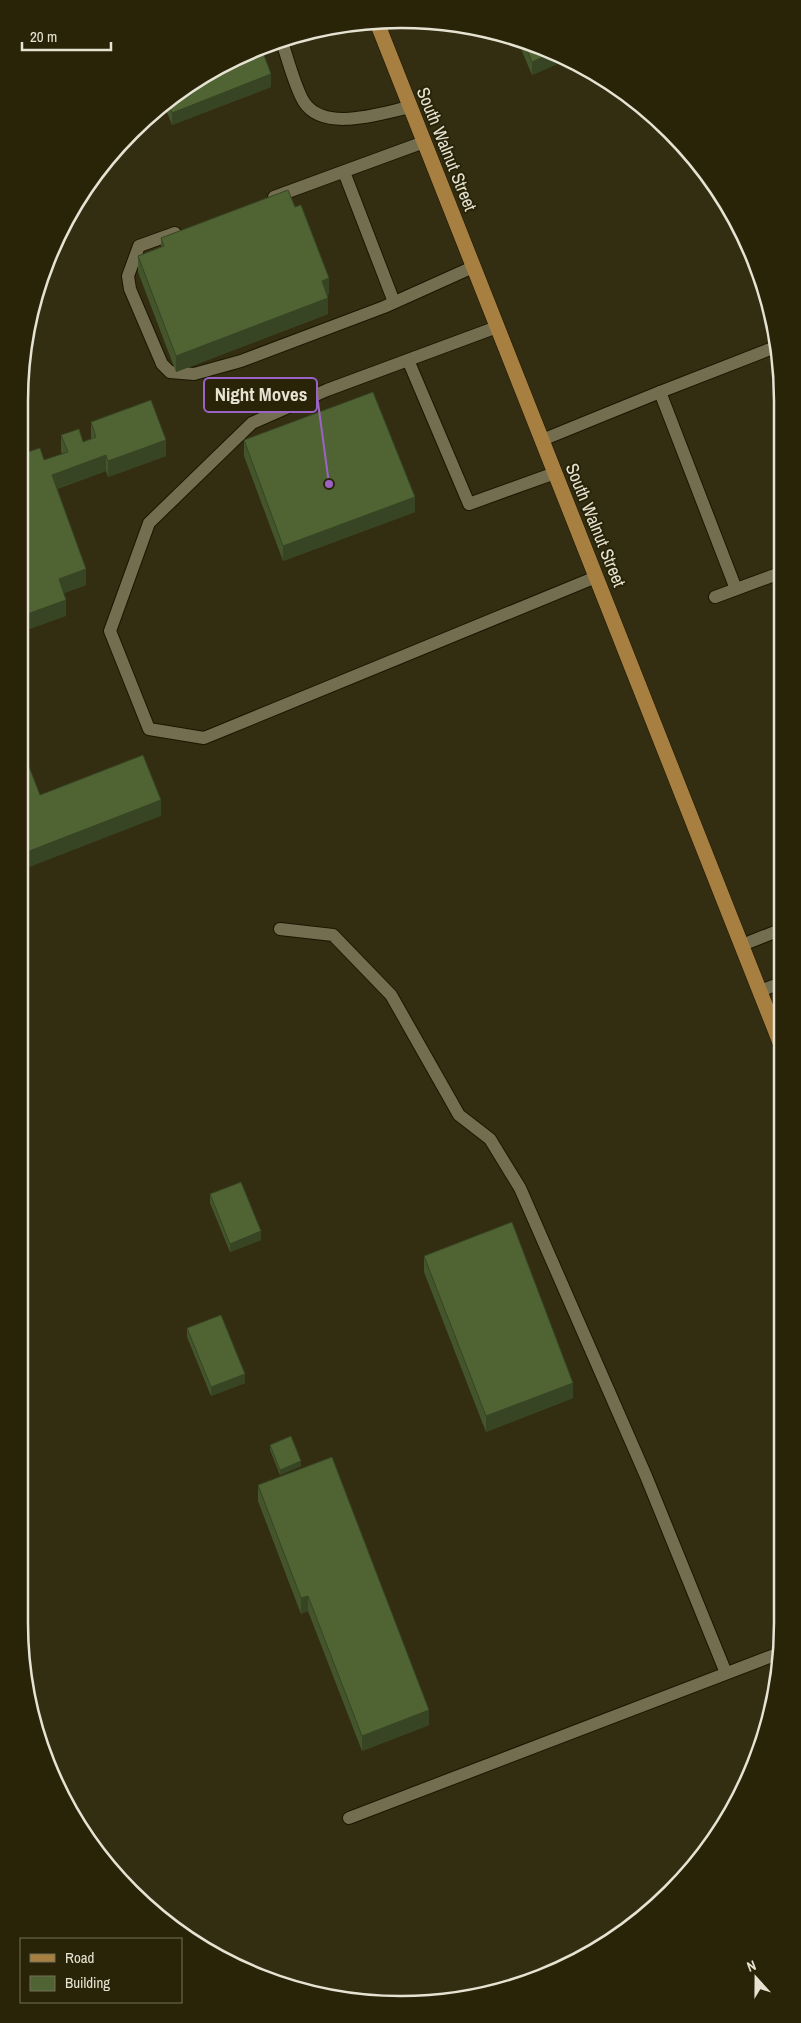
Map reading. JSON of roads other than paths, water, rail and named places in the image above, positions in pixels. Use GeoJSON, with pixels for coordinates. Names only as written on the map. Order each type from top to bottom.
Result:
{"type":"FeatureCollection","features":[{"type":"Feature","properties":{"kind":"main road","name":"South Walnut Street"},"geometry":{"type":"LineString","coordinates":[[379,28],[774,1027]]}},
{"type":"Feature","properties":{"kind":"lane"},"geometry":{"type":"LineString","coordinates":[[284,46],[304,102],[321,116],[355,119],[410,106]]}},
{"type":"Feature","properties":{"kind":"lane"},"geometry":{"type":"LineString","coordinates":[[260,202],[424,142]]}},
{"type":"Feature","properties":{"kind":"lane"},"geometry":{"type":"LineString","coordinates":[[344,172],[394,302]]}},
{"type":"Feature","properties":{"kind":"lane"},"geometry":{"type":"LineString","coordinates":[[186,229],[139,246],[128,276],[130,289],[162,364],[170,372],[194,374],[241,361],[394,302],[474,267]]}},
{"type":"Feature","properties":{"kind":"lane"},"geometry":{"type":"LineString","coordinates":[[497,326],[327,390],[252,423],[149,523],[110,631],[149,729],[204,738],[596,577]]}},
{"type":"Feature","properties":{"kind":"lane"},"geometry":{"type":"LineString","coordinates":[[542,440],[770,349]]}},
{"type":"Feature","properties":{"kind":"lane"},"geometry":{"type":"LineString","coordinates":[[408,360],[469,504],[555,473]]}},
{"type":"Feature","properties":{"kind":"lane"},"geometry":{"type":"LineString","coordinates":[[660,392],[736,589]]}},
{"type":"Feature","properties":{"kind":"lane"},"geometry":{"type":"LineString","coordinates":[[715,597],[774,575]]}},
{"type":"Feature","properties":{"kind":"lane"},"geometry":{"type":"LineString","coordinates":[[280,928],[333,935],[391,995],[459,1115],[490,1139],[515,1180],[646,1476],[726,1673]]}},
{"type":"Feature","properties":{"kind":"lane"},"geometry":{"type":"LineString","coordinates":[[742,945],[774,932]]}},
{"type":"Feature","properties":{"kind":"lane"},"geometry":{"type":"LineString","coordinates":[[760,991],[774,986]]}},
{"type":"Feature","properties":{"kind":"lane"},"geometry":{"type":"LineString","coordinates":[[349,1818],[772,1656]]}},
{"type":"Feature","properties":{"kind":"place","name":"Night Moves"},"geometry":{"type":"Point","coordinates":[329,484]}}]}
